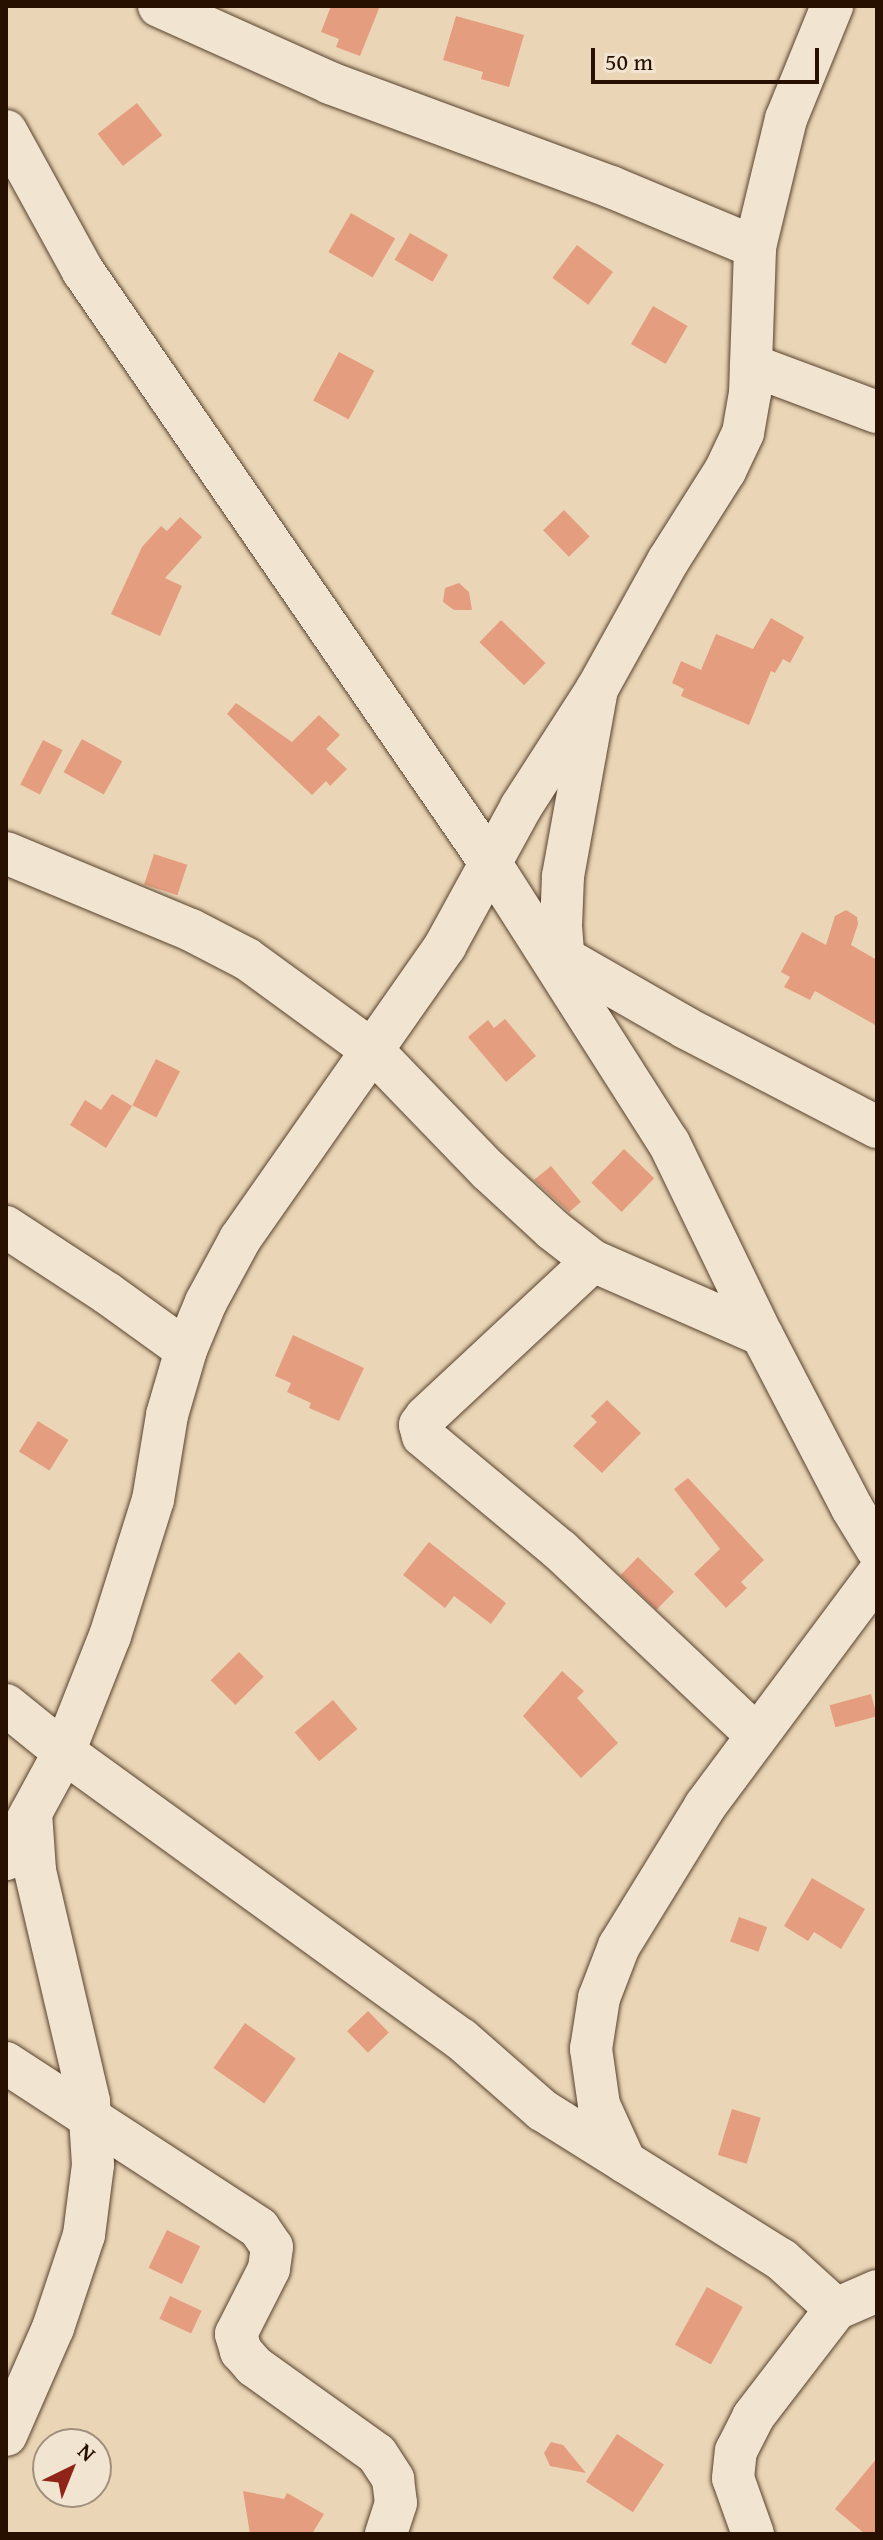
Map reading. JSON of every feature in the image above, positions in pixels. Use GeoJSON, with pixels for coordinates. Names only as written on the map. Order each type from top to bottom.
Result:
{"type":"FeatureCollection","features":[{"type":"Feature","properties":{"kind":"street"},"geometry":{"type":"LineString","coordinates":[[159,6],[330,83],[611,187],[755,247]]}},
{"type":"Feature","properties":{"kind":"street"},"geometry":{"type":"LineString","coordinates":[[6,1859],[64,1752],[135,1563],[153,1500],[167,1415],[186,1350],[206,1302],[240,1239],[372,1050],[403,1011],[445,946],[557,748],[597,689],[660,574],[725,471],[743,433],[751,365],[755,247],[786,119],[822,23],[832,6]]}},
{"type":"Feature","properties":{"kind":"street"},"geometry":{"type":"LineString","coordinates":[[6,131],[83,271],[565,971],[669,1143],[762,1335],[852,1508],[877,1549]]}},
{"type":"Feature","properties":{"kind":"street"},"geometry":{"type":"LineString","coordinates":[[751,365],[877,412]]}},
{"type":"Feature","properties":{"kind":"street"},"geometry":{"type":"LineString","coordinates":[[565,971],[563,876],[597,689]]}},
{"type":"Feature","properties":{"kind":"street"},"geometry":{"type":"LineString","coordinates":[[6,853],[191,930],[247,959],[372,1050],[488,1170],[553,1230],[593,1261],[762,1335]]}},
{"type":"Feature","properties":{"kind":"street"},"geometry":{"type":"LineString","coordinates":[[565,971],[686,1028],[877,1127]]}},
{"type":"Feature","properties":{"kind":"street"},"geometry":{"type":"LineString","coordinates":[[10,1236],[186,1350]]}},
{"type":"Feature","properties":{"kind":"street"},"geometry":{"type":"LineString","coordinates":[[593,1261],[426,1417],[420,1425],[423,1436],[560,1550],[756,1735]]}},
{"type":"Feature","properties":{"kind":"street"},"geometry":{"type":"LineString","coordinates":[[625,2162],[599,2105],[591,2049],[599,1998],[619,1946],[705,1806],[877,1575]]}},
{"type":"Feature","properties":{"kind":"street"},"geometry":{"type":"LineString","coordinates":[[6,1705],[64,1752],[461,2039],[542,2110],[782,2260],[836,2309]]}},
{"type":"Feature","properties":{"kind":"street"},"geometry":{"type":"LineString","coordinates":[[6,2435],[53,2328],[84,2235],[93,2165],[92,2120],[35,1870],[31,1811]]}},
{"type":"Feature","properties":{"kind":"street"},"geometry":{"type":"LineString","coordinates":[[6,2063],[259,2228],[272,2247],[269,2269],[236,2334],[241,2351],[254,2366],[377,2454],[393,2479],[396,2503],[386,2534]]}},
{"type":"Feature","properties":{"kind":"street"},"geometry":{"type":"LineString","coordinates":[[753,2534],[733,2478],[736,2451],[753,2417],[836,2309],[877,2291]]}},
{"type":"Feature","properties":{"kind":"building"},"geometry":{"type":"Polygon","coordinates":[[[331,6],[380,6],[360,56],[336,47],[339,39],[321,32],[331,6]]]}},
{"type":"Feature","properties":{"kind":"building"},"geometry":{"type":"Polygon","coordinates":[[[456,16],[524,35],[509,87],[481,79],[483,72],[443,60],[456,16]]]}},
{"type":"Feature","properties":{"kind":"building"},"geometry":{"type":"Polygon","coordinates":[[[137,103],[162,135],[123,166],[98,134],[137,103]]]}},
{"type":"Feature","properties":{"kind":"building"},"geometry":{"type":"Polygon","coordinates":[[[351,213],[395,238],[373,277],[328,252],[351,213]]]}},
{"type":"Feature","properties":{"kind":"building"},"geometry":{"type":"Polygon","coordinates":[[[410,233],[448,255],[433,282],[394,260],[410,233]]]}},
{"type":"Feature","properties":{"kind":"building"},"geometry":{"type":"Polygon","coordinates":[[[577,245],[613,272],[588,305],[552,278],[577,245]]]}},
{"type":"Feature","properties":{"kind":"building"},"geometry":{"type":"Polygon","coordinates":[[[653,306],[688,326],[666,364],[631,344],[653,306]]]}},
{"type":"Feature","properties":{"kind":"building"},"geometry":{"type":"Polygon","coordinates":[[[339,352],[374,371],[348,419],[313,401],[339,352]]]}},
{"type":"Feature","properties":{"kind":"building"},"geometry":{"type":"Polygon","coordinates":[[[564,510],[590,537],[569,557],[543,530],[564,510]]]}},
{"type":"Feature","properties":{"kind":"building"},"geometry":{"type":"Polygon","coordinates":[[[180,517],[202,537],[165,578],[182,586],[160,636],[111,614],[142,547],[161,526],[167,531],[180,517]]]}},
{"type":"Feature","properties":{"kind":"building"},"geometry":{"type":"Polygon","coordinates":[[[459,583],[469,592],[472,610],[454,610],[443,602],[445,588],[459,583]]]}},
{"type":"Feature","properties":{"kind":"building"},"geometry":{"type":"Polygon","coordinates":[[[771,618],[804,637],[790,663],[783,659],[775,673],[771,671],[749,725],[681,696],[684,689],[672,683],[681,661],[701,670],[716,634],[753,649],[771,618]]]}},
{"type":"Feature","properties":{"kind":"building"},"geometry":{"type":"Polygon","coordinates":[[[501,620],[546,663],[524,685],[479,642],[501,620]]]}},
{"type":"Feature","properties":{"kind":"building"},"geometry":{"type":"Polygon","coordinates":[[[236,703],[292,742],[319,715],[340,735],[326,749],[347,769],[330,786],[326,781],[312,795],[227,714],[236,703]]]}},
{"type":"Feature","properties":{"kind":"building"},"geometry":{"type":"Polygon","coordinates":[[[82,739],[122,761],[104,795],[64,772],[82,739]]]}},
{"type":"Feature","properties":{"kind":"building"},"geometry":{"type":"Polygon","coordinates":[[[43,740],[63,750],[40,795],[20,785],[43,740]]]}},
{"type":"Feature","properties":{"kind":"building"},"geometry":{"type":"Polygon","coordinates":[[[154,854],[187,865],[177,895],[144,884],[154,854]]]}},
{"type":"Feature","properties":{"kind":"building"},"geometry":{"type":"Polygon","coordinates":[[[846,910],[857,917],[858,924],[851,945],[877,960],[877,1026],[815,991],[810,1000],[784,987],[790,977],[781,972],[802,932],[826,945],[835,916],[846,910]]]}},
{"type":"Feature","properties":{"kind":"building"},"geometry":{"type":"Polygon","coordinates":[[[505,1019],[536,1056],[506,1082],[468,1037],[488,1020],[494,1028],[505,1019]]]}},
{"type":"Feature","properties":{"kind":"building"},"geometry":{"type":"Polygon","coordinates":[[[156,1059],[180,1071],[156,1118],[132,1105],[156,1059]]]}},
{"type":"Feature","properties":{"kind":"building"},"geometry":{"type":"Polygon","coordinates":[[[112,1094],[132,1106],[106,1148],[70,1125],[85,1100],[101,1110],[112,1094]]]}},
{"type":"Feature","properties":{"kind":"building"},"geometry":{"type":"Polygon","coordinates":[[[624,1149],[654,1178],[622,1212],[591,1183],[624,1149]]]}},
{"type":"Feature","properties":{"kind":"building"},"geometry":{"type":"Polygon","coordinates":[[[551,1166],[581,1202],[569,1212],[534,1180],[551,1166]]]}},
{"type":"Feature","properties":{"kind":"building"},"geometry":{"type":"Polygon","coordinates":[[[293,1335],[364,1368],[339,1421],[309,1408],[311,1403],[287,1392],[291,1383],[275,1376],[293,1335]]]}},
{"type":"Feature","properties":{"kind":"building"},"geometry":{"type":"Polygon","coordinates":[[[607,1400],[641,1433],[602,1473],[573,1446],[597,1422],[591,1416],[607,1400]]]}},
{"type":"Feature","properties":{"kind":"building"},"geometry":{"type":"Polygon","coordinates":[[[38,1421],[69,1440],[49,1471],[19,1452],[38,1421]]]}},
{"type":"Feature","properties":{"kind":"building"},"geometry":{"type":"Polygon","coordinates":[[[688,1478],[764,1560],[741,1582],[747,1588],[726,1608],[694,1574],[720,1549],[674,1489],[688,1478]]]}},
{"type":"Feature","properties":{"kind":"building"},"geometry":{"type":"Polygon","coordinates":[[[429,1542],[506,1603],[491,1624],[454,1596],[445,1608],[403,1575],[429,1542]]]}},
{"type":"Feature","properties":{"kind":"building"},"geometry":{"type":"Polygon","coordinates":[[[638,1557],[674,1592],[657,1610],[621,1575],[638,1557]]]}},
{"type":"Feature","properties":{"kind":"building"},"geometry":{"type":"Polygon","coordinates":[[[239,1652],[264,1677],[235,1705],[211,1680],[239,1652]]]}},
{"type":"Feature","properties":{"kind":"building"},"geometry":{"type":"Polygon","coordinates":[[[562,1671],[584,1691],[577,1698],[618,1743],[581,1778],[523,1716],[562,1671]]]}},
{"type":"Feature","properties":{"kind":"building"},"geometry":{"type":"Polygon","coordinates":[[[871,1694],[877,1716],[835,1727],[829,1705],[871,1694]]]}},
{"type":"Feature","properties":{"kind":"building"},"geometry":{"type":"Polygon","coordinates":[[[333,1700],[357,1729],[319,1761],[295,1732],[333,1700]]]}},
{"type":"Feature","properties":{"kind":"building"},"geometry":{"type":"Polygon","coordinates":[[[812,1878],[865,1909],[841,1949],[814,1932],[808,1941],[784,1926],[812,1878]]]}},
{"type":"Feature","properties":{"kind":"building"},"geometry":{"type":"Polygon","coordinates":[[[739,1917],[767,1927],[758,1952],[730,1941],[739,1917]]]}},
{"type":"Feature","properties":{"kind":"building"},"geometry":{"type":"Polygon","coordinates":[[[368,2011],[389,2033],[368,2053],[347,2031],[368,2011]]]}},
{"type":"Feature","properties":{"kind":"building"},"geometry":{"type":"Polygon","coordinates":[[[245,2023],[296,2059],[264,2104],[213,2068],[245,2023]]]}},
{"type":"Feature","properties":{"kind":"building"},"geometry":{"type":"Polygon","coordinates":[[[732,2109],[761,2118],[747,2164],[718,2155],[732,2109]]]}},
{"type":"Feature","properties":{"kind":"building"},"geometry":{"type":"Polygon","coordinates":[[[167,2230],[200,2246],[182,2284],[149,2268],[167,2230]]]}},
{"type":"Feature","properties":{"kind":"building"},"geometry":{"type":"Polygon","coordinates":[[[707,2287],[743,2307],[711,2365],[675,2345],[707,2287]]]}},
{"type":"Feature","properties":{"kind":"building"},"geometry":{"type":"Polygon","coordinates":[[[170,2296],[202,2311],[191,2333],[159,2319],[170,2296]]]}},
{"type":"Feature","properties":{"kind":"building"},"geometry":{"type":"Polygon","coordinates":[[[617,2434],[664,2464],[633,2512],[586,2482],[617,2434]]]}},
{"type":"Feature","properties":{"kind":"building"},"geometry":{"type":"Polygon","coordinates":[[[551,2442],[563,2445],[586,2473],[550,2466],[544,2453],[551,2442]]]}},
{"type":"Feature","properties":{"kind":"building"},"geometry":{"type":"Polygon","coordinates":[[[877,2458],[877,2534],[865,2534],[835,2509],[877,2458]]]}},
{"type":"Feature","properties":{"kind":"building"},"geometry":{"type":"Polygon","coordinates":[[[243,2491],[284,2499],[287,2493],[324,2514],[312,2534],[250,2534],[243,2491]]]}}]}
